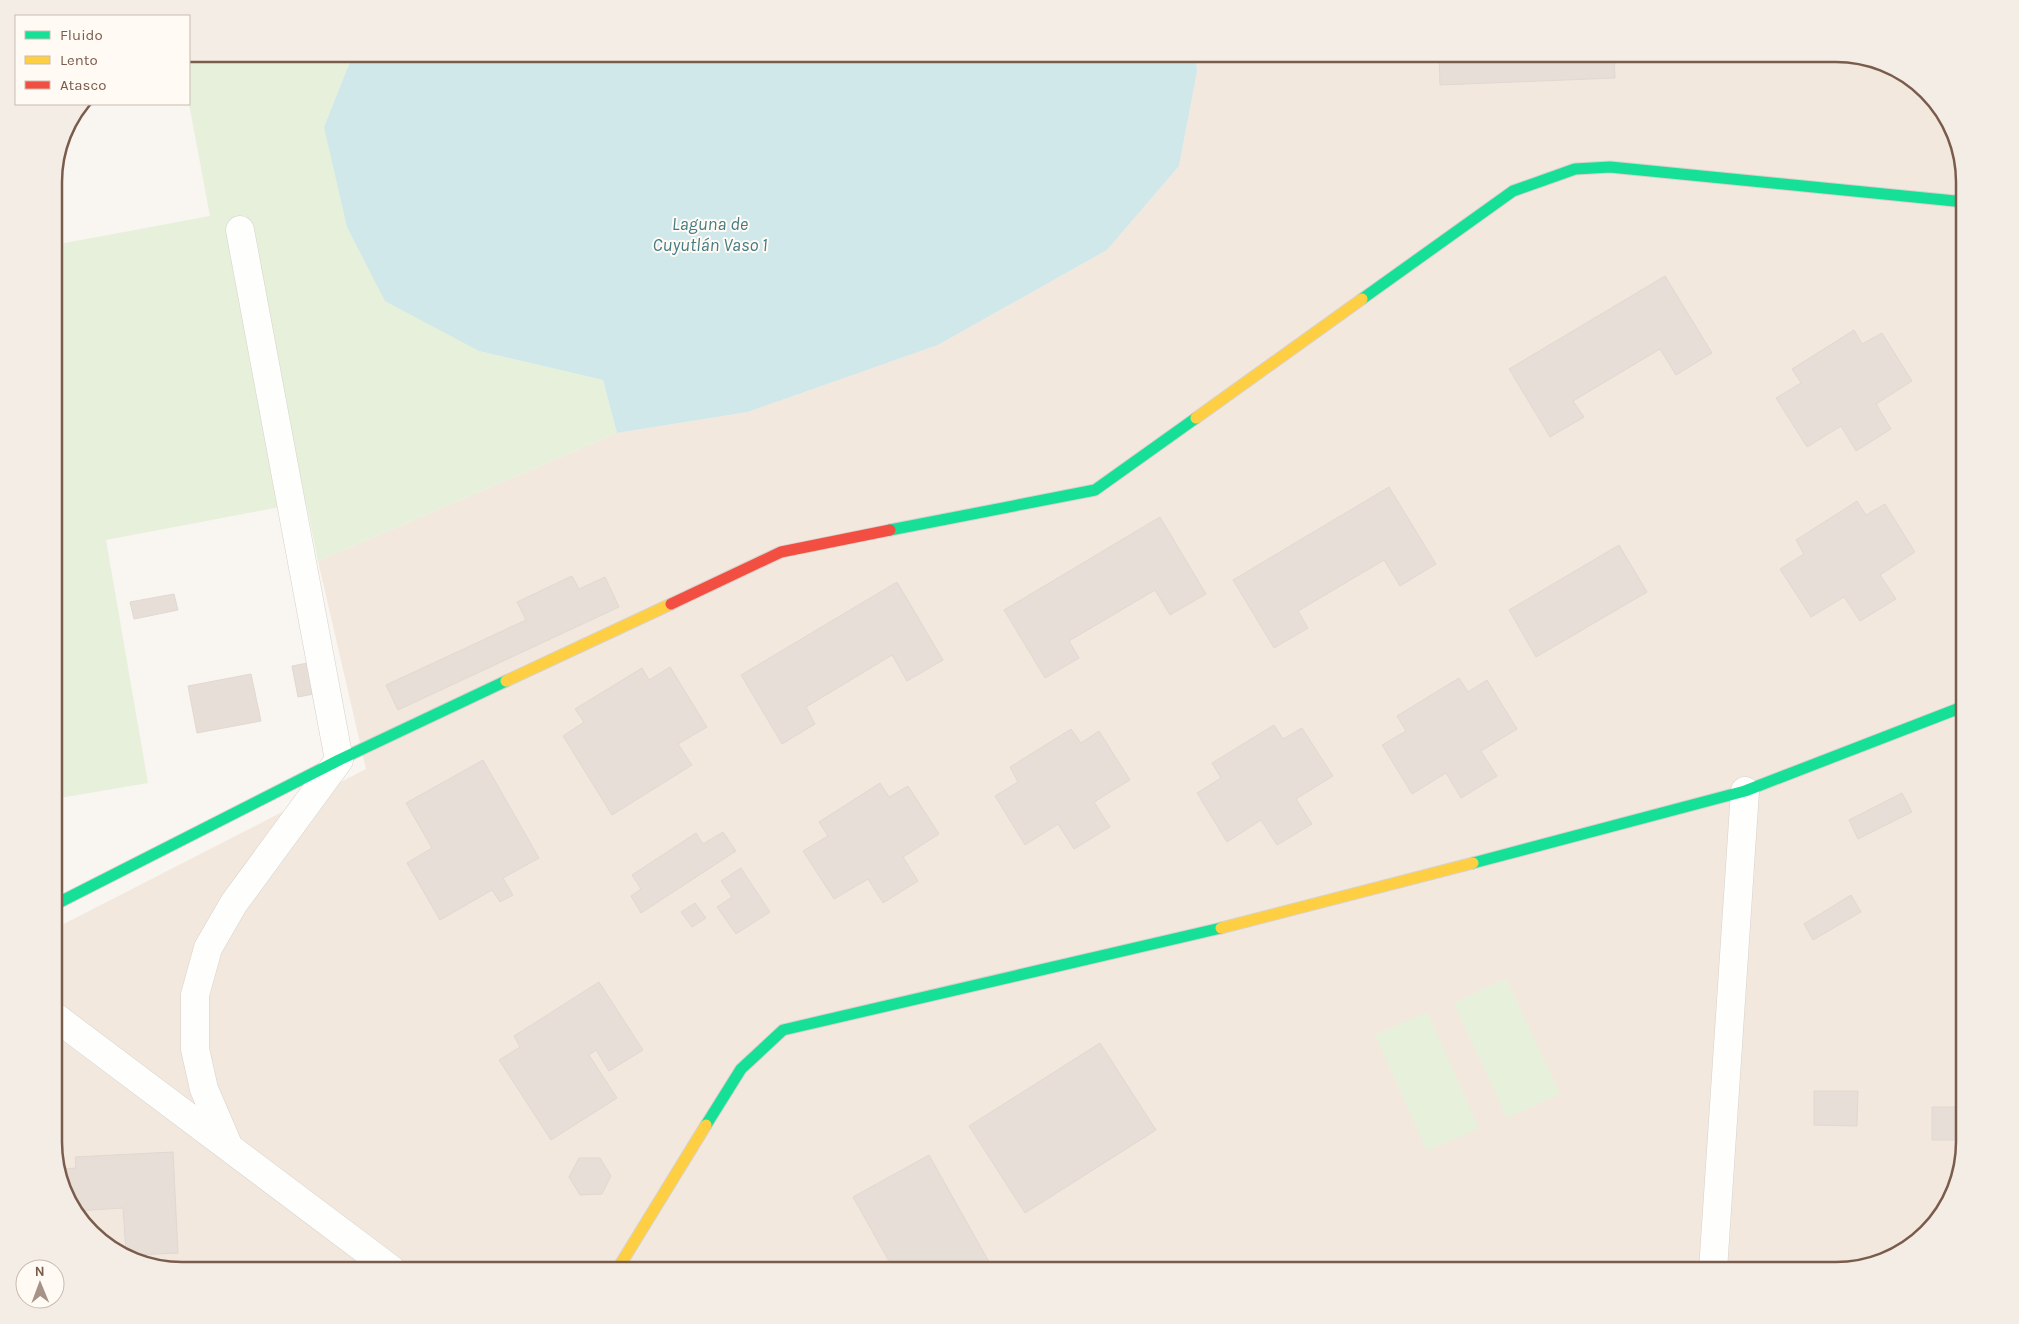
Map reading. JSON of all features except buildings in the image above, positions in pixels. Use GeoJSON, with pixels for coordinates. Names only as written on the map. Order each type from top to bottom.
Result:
{"type":"FeatureCollection","features":[{"type":"Feature","properties":{"kind":"street"},"geometry":{"type":"LineString","coordinates":[[63,900],[339,760],[780,552],[1095,490],[1512,191],[1575,169],[1610,167],[1956,201]]}},
{"type":"Feature","properties":{"kind":"street"},"geometry":{"type":"LineString","coordinates":[[228,1145],[204,1089],[194,1049],[195,995],[208,948],[234,903],[339,760],[240,230]]}},
{"type":"Feature","properties":{"kind":"street"},"geometry":{"type":"LineString","coordinates":[[622,1262],[741,1069],[783,1030],[1264,918],[1745,791],[1956,709]]}},
{"type":"Feature","properties":{"kind":"street"},"geometry":{"type":"LineString","coordinates":[[1714,1262],[1745,791]]}},
{"type":"Feature","properties":{"kind":"street"},"geometry":{"type":"LineString","coordinates":[[63,1023],[382,1262]]}},
{"type":"Feature","properties":{"kind":"shaded area"},"geometry":{"type":"Polygon","coordinates":[[[1196,62],[1837,62],[1868,67],[1890,75],[1916,92],[1932,109],[1940,122],[1952,151],[1956,182],[1956,1142],[1954,1165],[1950,1180],[1944,1195],[1932,1215],[1910,1237],[1897,1245],[1868,1257],[1837,1262],[182,1262],[151,1257],[129,1249],[103,1232],[87,1215],[79,1202],[65,1165],[63,1149],[63,924],[366,769],[318,561],[617,433],[748,412],[938,345],[1107,250],[1179,166],[1197,72],[1196,62]]]}},
{"type":"Feature","properties":{"kind":"green space"},"geometry":{"type":"Polygon","coordinates":[[[190,62],[350,62],[324,127],[479,351],[603,380],[617,433],[318,561],[306,502],[106,540],[148,783],[63,797],[63,243],[210,216],[189,105],[190,62]]]}},
{"type":"Feature","properties":{"kind":"green space"},"geometry":{"type":"Polygon","coordinates":[[[1506,978],[1560,1094],[1507,1118],[1454,1003],[1506,978]]]}},
{"type":"Feature","properties":{"kind":"green space"},"geometry":{"type":"Polygon","coordinates":[[[1427,1012],[1479,1128],[1427,1151],[1375,1035],[1427,1012]]]}},
{"type":"Feature","properties":{"kind":"water","name":"Laguna de Cuyutlán Vaso 1"},"geometry":{"type":"Polygon","coordinates":[[[350,62],[1196,62],[1197,72],[1179,166],[1107,250],[938,345],[748,412],[617,433],[603,380],[479,351],[385,301],[347,227],[324,127],[350,62]]]}},
{"type":"Feature","properties":{"kind":"traffic: fast"},"geometry":{"type":"LineString","coordinates":[[1362,299],[1513,191],[1575,169],[1610,167],[1956,201]]}},
{"type":"Feature","properties":{"kind":"traffic: fast"},"geometry":{"type":"LineString","coordinates":[[890,530],[1095,490],[1196,418]]}},
{"type":"Feature","properties":{"kind":"traffic: fast"},"geometry":{"type":"LineString","coordinates":[[63,900],[339,760],[506,681]]}},
{"type":"Feature","properties":{"kind":"traffic: fast"},"geometry":{"type":"LineString","coordinates":[[1473,863],[1745,791],[1956,709]]}},
{"type":"Feature","properties":{"kind":"traffic: fast"},"geometry":{"type":"LineString","coordinates":[[706,1125],[741,1069],[783,1030],[1221,928]]}},
{"type":"Feature","properties":{"kind":"traffic: slow"},"geometry":{"type":"LineString","coordinates":[[1196,418],[1362,299]]}},
{"type":"Feature","properties":{"kind":"traffic: slow"},"geometry":{"type":"LineString","coordinates":[[506,681],[671,604]]}},
{"type":"Feature","properties":{"kind":"traffic: slow"},"geometry":{"type":"LineString","coordinates":[[1221,928],[1473,863]]}},
{"type":"Feature","properties":{"kind":"traffic: slow"},"geometry":{"type":"LineString","coordinates":[[622,1262],[706,1125]]}},
{"type":"Feature","properties":{"kind":"traffic: jam"},"geometry":{"type":"LineString","coordinates":[[671,604],[781,552],[890,530]]}}]}
